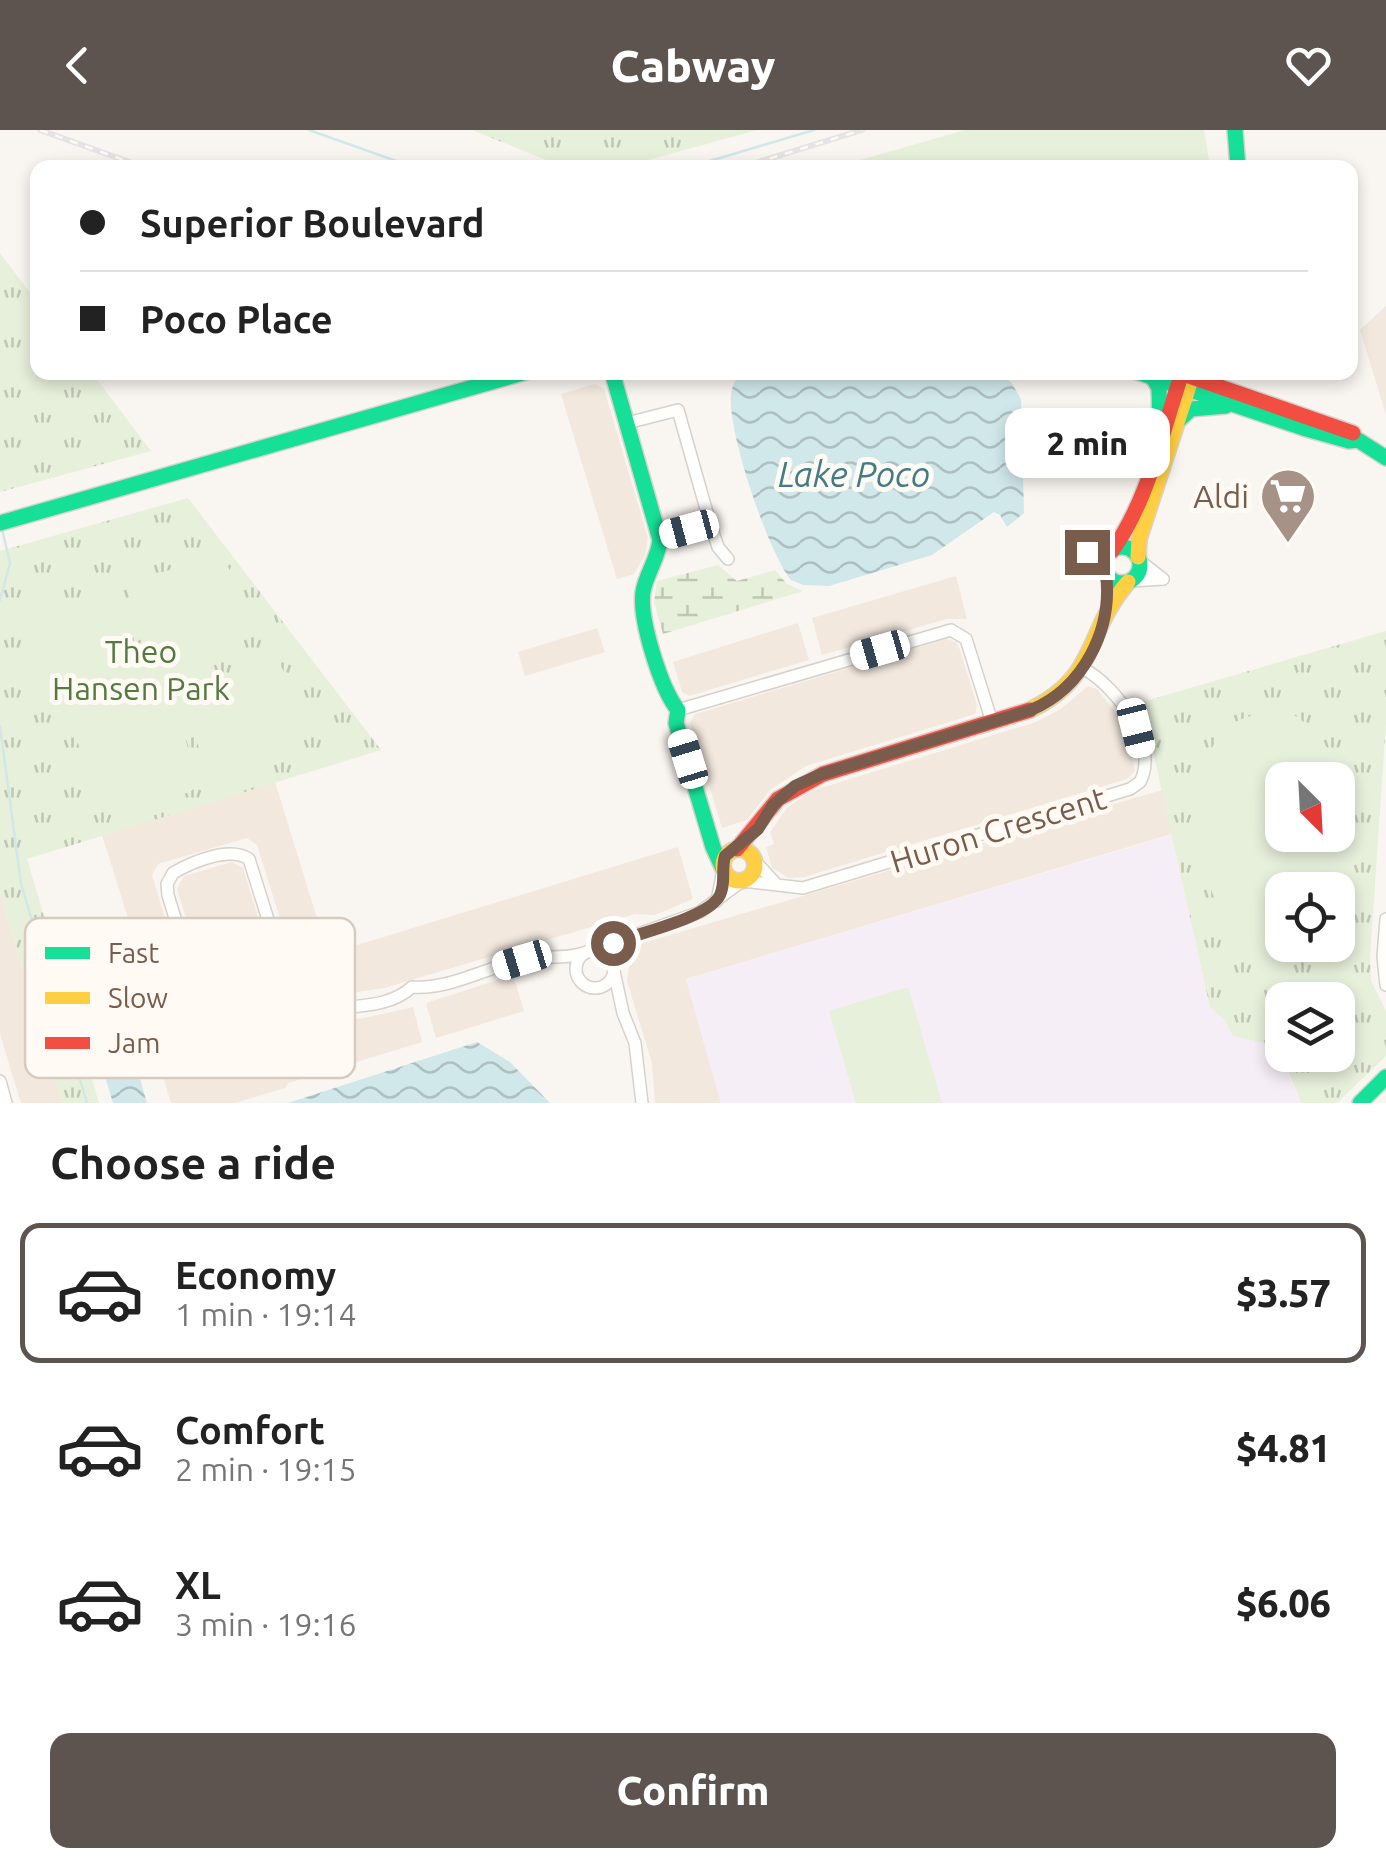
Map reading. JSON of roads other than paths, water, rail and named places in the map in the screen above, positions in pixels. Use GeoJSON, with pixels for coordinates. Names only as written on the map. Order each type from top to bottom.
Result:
{"type":"FeatureCollection","features":[{"type":"Feature","properties":{"kind":"street"},"geometry":{"type":"LineString","coordinates":[[1235,130],[1237,160]]}},
{"type":"Feature","properties":{"kind":"street"},"geometry":{"type":"LineString","coordinates":[[0,524],[498,380]]}},
{"type":"Feature","properties":{"kind":"street"},"geometry":{"type":"LineString","coordinates":[[614,380],[659,536],[658,554],[644,586],[644,620],[669,699],[678,710],[676,723],[723,870],[729,879],[743,881]]}},
{"type":"Feature","properties":{"kind":"street"},"geometry":{"type":"LineString","coordinates":[[1154,380],[1160,394],[1159,440]]}},
{"type":"Feature","properties":{"kind":"street"},"geometry":{"type":"LineString","coordinates":[[1108,608],[1106,558],[1123,536],[1183,380]]}},
{"type":"Feature","properties":{"kind":"street"},"geometry":{"type":"LineString","coordinates":[[717,901],[723,886],[725,856],[758,829],[773,805],[795,786],[1052,701],[1068,688],[1084,669],[1108,608],[1140,570],[1139,539],[1179,420],[1184,380]]}},
{"type":"Feature","properties":{"kind":"street"},"geometry":{"type":"LineString","coordinates":[[1189,380],[1340,439],[1358,438],[1386,458]]}},
{"type":"Feature","properties":{"kind":"street"},"geometry":{"type":"LineString","coordinates":[[1219,380],[1238,400]]}},
{"type":"Feature","properties":{"kind":"street"},"geometry":{"type":"LineString","coordinates":[[1179,420],[1191,409],[1238,400]]}},
{"type":"Feature","properties":{"kind":"street"},"geometry":{"type":"LineString","coordinates":[[626,423],[678,410],[718,547],[728,559]]}},
{"type":"Feature","properties":{"kind":"street"},"geometry":{"type":"LineString","coordinates":[[659,536],[710,523]]}},
{"type":"Feature","properties":{"kind":"street"},"geometry":{"type":"LineString","coordinates":[[1074,546],[1090,553],[1111,551],[1128,548],[1163,579],[1114,582],[1074,546]]}},
{"type":"Feature","properties":{"kind":"street"},"geometry":{"type":"LineString","coordinates":[[678,710],[951,630],[967,642],[992,722]]}},
{"type":"Feature","properties":{"kind":"street","name":"Huron Crescent"},"geometry":{"type":"LineString","coordinates":[[743,881],[796,889],[1104,797],[1140,782],[1145,764],[1131,714],[1102,680],[1084,669]]}},
{"type":"Feature","properties":{"kind":"street"},"geometry":{"type":"LineString","coordinates":[[355,1005],[418,998],[429,988],[522,960],[552,960],[589,952],[694,915],[753,874],[758,829]]}},
{"type":"Feature","properties":{"kind":"street"},"geometry":{"type":"LineString","coordinates":[[710,832],[722,846],[747,851],[763,874],[779,886]]}},
{"type":"Feature","properties":{"kind":"street"},"geometry":{"type":"LineString","coordinates":[[175,918],[166,887],[169,877],[176,870],[228,854],[243,854],[251,862],[268,918]]}},
{"type":"Feature","properties":{"kind":"street"},"geometry":{"type":"LineString","coordinates":[[1386,919],[1386,985]]}},
{"type":"Feature","properties":{"kind":"street"},"geometry":{"type":"LineString","coordinates":[[585,984],[605,986],[628,937]]}},
{"type":"Feature","properties":{"kind":"street"},"geometry":{"type":"LineString","coordinates":[[589,952],[609,956],[614,970],[622,1013],[635,1043],[642,1103]]}},
{"type":"Feature","properties":{"kind":"street"},"geometry":{"type":"LineString","coordinates":[[585,984],[576,967],[589,952]]}},
{"type":"Feature","properties":{"kind":"street"},"geometry":{"type":"LineString","coordinates":[[552,960],[622,1013]]}},
{"type":"Feature","properties":{"kind":"street"},"geometry":{"type":"LineString","coordinates":[[1360,1103],[1386,1077]]}},
{"type":"Feature","properties":{"kind":"street"},"geometry":{"type":"LineString","coordinates":[[0,1081],[6,1103]]}},
{"type":"Feature","properties":{"kind":"water","name":"Lake Poco"},"geometry":{"type":"Polygon","coordinates":[[[1007,380],[1021,399],[1024,513],[1007,527],[994,512],[932,555],[829,586],[803,585],[791,580],[771,544],[742,462],[731,411],[734,383],[1007,380]]]}},
{"type":"Feature","properties":{"kind":"water"},"geometry":{"type":"Polygon","coordinates":[[[477,1042],[510,1062],[550,1103],[288,1103],[477,1042]]]}},
{"type":"Feature","properties":{"kind":"water"},"geometry":{"type":"Polygon","coordinates":[[[105,1078],[140,1078],[147,1103],[113,1103],[105,1078]]]}},
{"type":"Feature","properties":{"kind":"waterway"},"geometry":{"type":"LineString","coordinates":[[309,130],[393,160]]}},
{"type":"Feature","properties":{"kind":"waterway"},"geometry":{"type":"LineString","coordinates":[[713,160],[814,130]]}},
{"type":"Feature","properties":{"kind":"waterway"},"geometry":{"type":"LineString","coordinates":[[0,600],[10,563],[2,529]]}},
{"type":"Feature","properties":{"kind":"waterway"},"geometry":{"type":"LineString","coordinates":[[0,726],[21,884],[31,918]]}},
{"type":"Feature","properties":{"kind":"waterway"},"geometry":{"type":"LineString","coordinates":[[79,1078],[87,1103]]}},
{"type":"Feature","properties":{"kind":"railway"},"geometry":{"type":"LineString","coordinates":[[40,130],[124,160]]}},
{"type":"Feature","properties":{"kind":"railway"},"geometry":{"type":"LineString","coordinates":[[765,160],[862,130]]}},
{"type":"Feature","properties":{"kind":"place","name":"Aldi"},"geometry":{"type":"Point","coordinates":[1288,545]}},
{"type":"Feature","properties":{"kind":"park label","name":"Theo Hansen Park"},"geometry":{"type":"Point","coordinates":[141,670]}}]}
